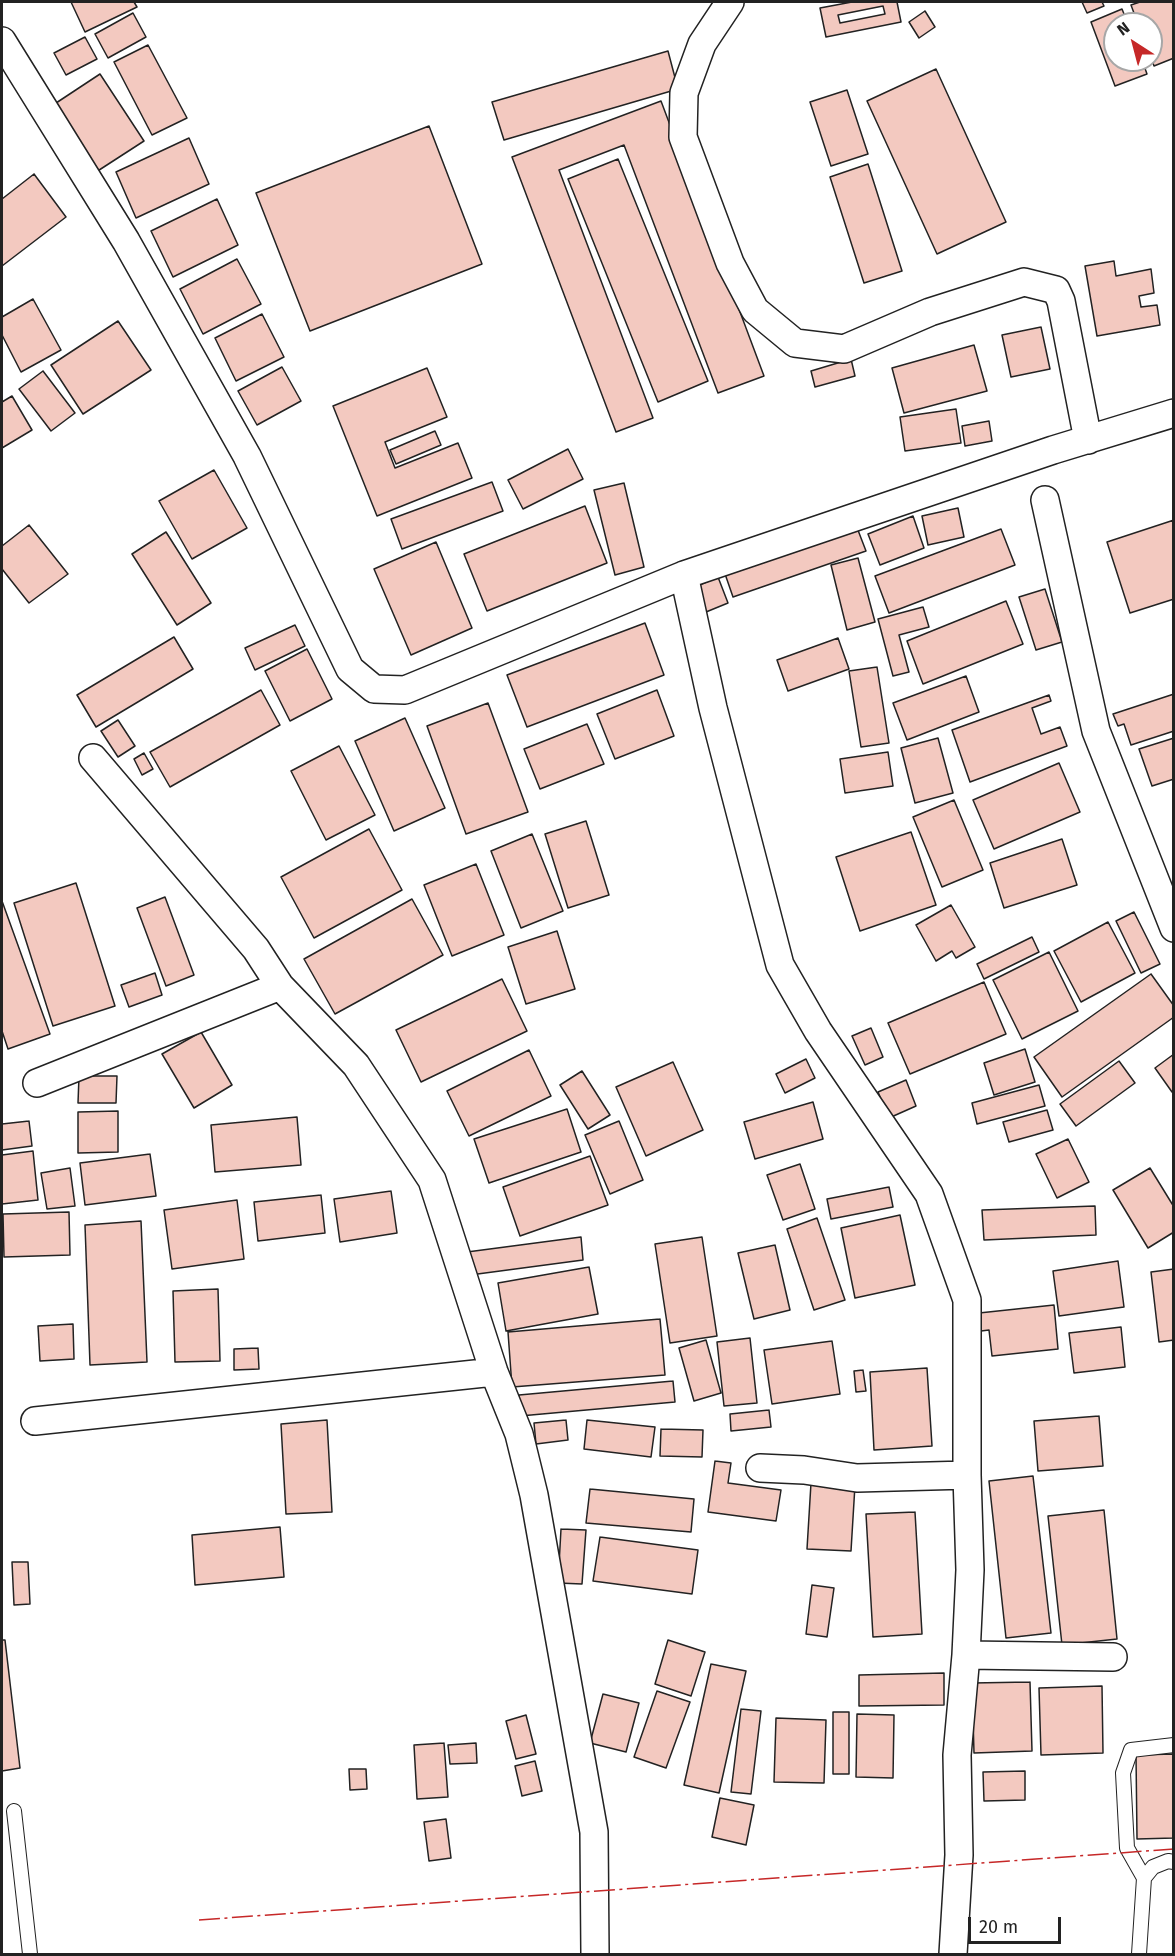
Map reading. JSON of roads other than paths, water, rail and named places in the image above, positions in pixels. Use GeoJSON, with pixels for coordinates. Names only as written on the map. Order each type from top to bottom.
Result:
{"type":"FeatureCollection","features":[{"type":"Feature","properties":{"kind":"street"},"geometry":{"type":"LineString","coordinates":[[730,2],[702,44],[684,93],[682,137],[730,263],[755,310],[795,343],[844,349],[930,312],[1024,282],[1056,290],[1061,301],[1088,440]]}},
{"type":"Feature","properties":{"kind":"street"},"geometry":{"type":"LineString","coordinates":[[2,41],[126,241],[247,456],[350,669],[374,689],[405,690],[684,575],[1173,413]]}},
{"type":"Feature","properties":{"kind":"street"},"geometry":{"type":"LineString","coordinates":[[1045,500],[1096,731],[1173,927]]}},
{"type":"Feature","properties":{"kind":"street"},"geometry":{"type":"LineString","coordinates":[[684,575],[713,708],[780,965],[818,1031],[929,1194],[967,1300],[967,1475],[970,1570],[966,1654],[957,1755],[959,1855],[953,1954]]}},
{"type":"Feature","properties":{"kind":"street"},"geometry":{"type":"LineString","coordinates":[[93,758],[256,949],[280,986],[356,1065],[432,1180],[494,1372],[519,1434],[534,1495],[594,1832],[595,1954]]}},
{"type":"Feature","properties":{"kind":"street"},"geometry":{"type":"LineString","coordinates":[[37,1083],[280,986]]}},
{"type":"Feature","properties":{"kind":"street"},"geometry":{"type":"LineString","coordinates":[[35,1421],[494,1372]]}},
{"type":"Feature","properties":{"kind":"street"},"geometry":{"type":"LineString","coordinates":[[760,1468],[804,1470],[858,1478],[967,1475]]}},
{"type":"Feature","properties":{"kind":"street"},"geometry":{"type":"LineString","coordinates":[[966,1654],[1113,1657]]}},
{"type":"Feature","properties":{"kind":"lane"},"geometry":{"type":"LineString","coordinates":[[1139,1954],[1144,1878],[1127,1848],[1123,1773],[1131,1750],[1173,1745]]}},
{"type":"Feature","properties":{"kind":"lane"},"geometry":{"type":"LineString","coordinates":[[15,1811],[30,1954]]}},
{"type":"Feature","properties":{"kind":"lane"},"geometry":{"type":"LineString","coordinates":[[1144,1878],[1153,1867],[1168,1860],[1173,1862]]}}]}
